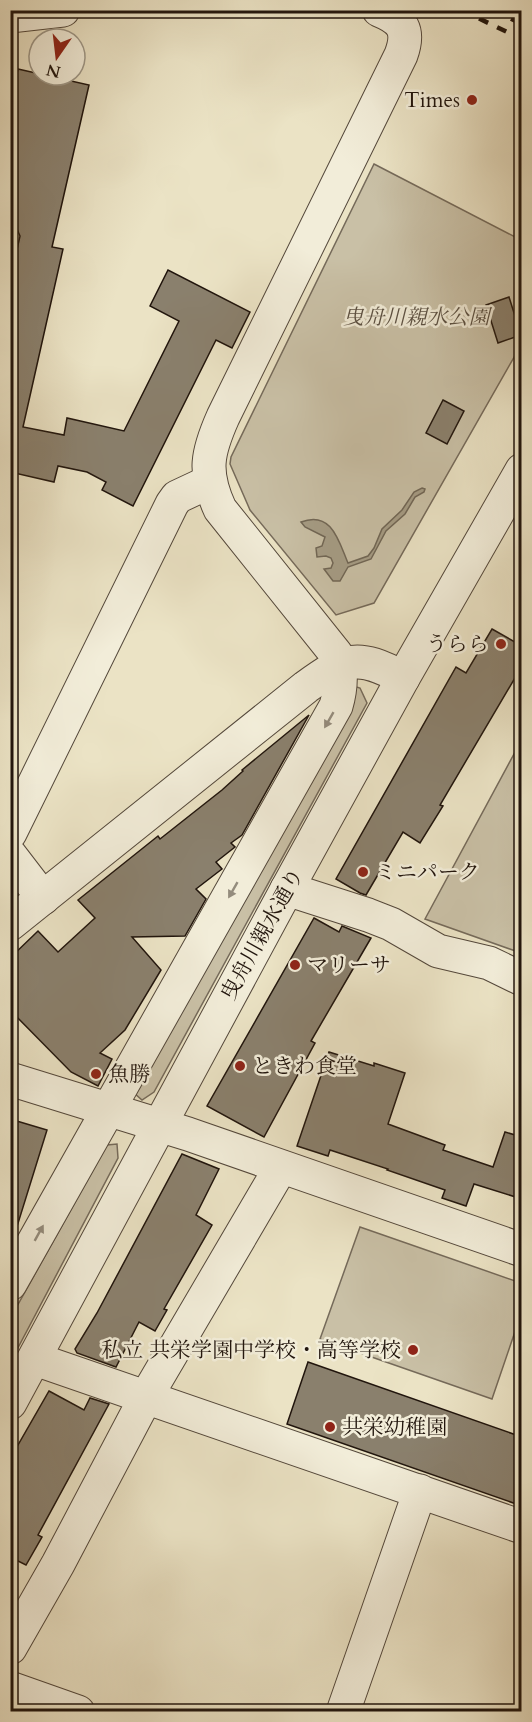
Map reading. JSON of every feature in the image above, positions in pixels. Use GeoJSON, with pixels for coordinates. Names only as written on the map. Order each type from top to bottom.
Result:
{"type":"FeatureCollection","features":[{"type":"Feature","properties":{"kind":"street"},"geometry":{"type":"LineString","coordinates":[[10,16],[63,10]]}},
{"type":"Feature","properties":{"kind":"street"},"geometry":{"type":"LineString","coordinates":[[10,1284],[335,709],[339,696],[340,664],[329,645],[220,509],[209,482],[209,453],[223,417],[403,49],[406,34],[403,26],[396,19],[379,10]]}},
{"type":"Feature","properties":{"kind":"street","name":"曳舟川親水通り"},"geometry":{"type":"LineString","coordinates":[[10,1403],[36,1359],[286,890],[403,678],[522,470]]}},
{"type":"Feature","properties":{"kind":"street"},"geometry":{"type":"LineString","coordinates":[[10,833],[172,504],[177,497],[209,482]]}},
{"type":"Feature","properties":{"kind":"street"},"geometry":{"type":"LineString","coordinates":[[10,924],[306,687],[340,664],[358,661],[373,663],[403,678]]}},
{"type":"Feature","properties":{"kind":"street"},"geometry":{"type":"LineString","coordinates":[[10,855],[43,898]]}},
{"type":"Feature","properties":{"kind":"street"},"geometry":{"type":"LineString","coordinates":[[286,890],[368,915],[391,924],[438,951],[489,963],[522,979]]}},
{"type":"Feature","properties":{"kind":"street"},"geometry":{"type":"LineString","coordinates":[[10,1078],[159,1125],[522,1250]]}},
{"type":"Feature","properties":{"kind":"street"},"geometry":{"type":"LineString","coordinates":[[10,1647],[58,1564],[146,1397],[281,1167]]}},
{"type":"Feature","properties":{"kind":"street"},"geometry":{"type":"LineString","coordinates":[[36,1359],[522,1527]]}},
{"type":"Feature","properties":{"kind":"street"},"geometry":{"type":"LineString","coordinates":[[343,1712],[420,1491]]}},
{"type":"Feature","properties":{"kind":"street"},"geometry":{"type":"LineString","coordinates":[[10,1688],[78,1712]]}},
{"type":"Feature","properties":{"kind":"green space","name":"曳舟川親水公園"},"geometry":{"type":"Polygon","coordinates":[[[374,164],[521,240],[521,345],[374,603],[336,615],[250,510],[230,464],[231,457],[374,164]]]}},
{"type":"Feature","properties":{"kind":"green space"},"geometry":{"type":"Polygon","coordinates":[[[350,685],[360,688],[367,703],[154,1092],[142,1100],[133,1092],[350,685]]]}},
{"type":"Feature","properties":{"kind":"green space"},"geometry":{"type":"Polygon","coordinates":[[[521,741],[521,953],[425,919],[521,741]]]}},
{"type":"Feature","properties":{"kind":"green space"},"geometry":{"type":"Polygon","coordinates":[[[117,1144],[118,1158],[11,1361],[11,1317],[107,1145],[117,1144]]]}},
{"type":"Feature","properties":{"kind":"green space"},"geometry":{"type":"Polygon","coordinates":[[[360,1227],[521,1283],[521,1314],[492,1399],[320,1339],[360,1227]]]}},
{"type":"Feature","properties":{"kind":"shaded area"},"geometry":{"type":"Polygon","coordinates":[[[425,489],[424,492],[415,497],[405,514],[386,531],[371,559],[348,567],[340,581],[333,581],[324,569],[331,568],[333,563],[331,558],[317,557],[316,548],[322,546],[325,537],[305,527],[301,522],[312,519],[327,524],[333,530],[348,563],[368,556],[382,529],[402,510],[414,492],[425,489]]]}},
{"type":"Feature","properties":{"kind":"building"},"geometry":{"type":"Polygon","coordinates":[[[18,69],[27,71],[27,87],[87,87],[89,85],[52,247],[63,249],[23,427],[64,435],[67,418],[124,431],[179,321],[150,306],[168,270],[250,312],[232,348],[216,340],[133,506],[102,490],[106,482],[87,472],[58,466],[54,482],[10,472],[10,281],[20,236],[10,213],[10,101],[18,69]]]}},
{"type":"Feature","properties":{"kind":"building"},"geometry":{"type":"Polygon","coordinates":[[[509,297],[521,335],[498,343],[486,305],[509,297]]]}},
{"type":"Feature","properties":{"kind":"building"},"geometry":{"type":"Polygon","coordinates":[[[443,400],[464,411],[447,444],[426,433],[443,400]]]}},
{"type":"Feature","properties":{"kind":"building"},"geometry":{"type":"Polygon","coordinates":[[[492,629],[522,646],[522,666],[420,843],[403,832],[366,895],[360,893],[336,879],[456,667],[466,673],[492,629]]]}},
{"type":"Feature","properties":{"kind":"building"},"geometry":{"type":"Polygon","coordinates":[[[309,715],[242,835],[231,843],[235,847],[216,862],[222,869],[196,889],[206,899],[185,936],[132,937],[161,970],[125,1030],[100,1053],[112,1059],[98,1086],[71,1072],[10,1010],[10,958],[38,931],[58,952],[95,918],[78,900],[158,836],[160,839],[222,790],[242,770],[309,715]]]}},
{"type":"Feature","properties":{"kind":"building"},"geometry":{"type":"Polygon","coordinates":[[[314,918],[339,932],[342,926],[371,938],[311,1041],[315,1043],[264,1137],[207,1106],[314,918]]]}},
{"type":"Feature","properties":{"kind":"building"},"geometry":{"type":"Polygon","coordinates":[[[329,1052],[405,1073],[388,1124],[445,1145],[443,1150],[493,1167],[505,1132],[522,1137],[522,1199],[474,1184],[466,1206],[442,1198],[445,1190],[388,1169],[330,1150],[328,1156],[297,1146],[329,1052]]]}},
{"type":"Feature","properties":{"kind":"building"},"geometry":{"type":"Polygon","coordinates":[[[10,1119],[47,1130],[15,1233],[10,1232],[10,1119]]]}},
{"type":"Feature","properties":{"kind":"building"},"geometry":{"type":"Polygon","coordinates":[[[182,1154],[219,1169],[196,1215],[212,1225],[164,1309],[167,1310],[155,1331],[139,1322],[116,1367],[77,1353],[75,1349],[97,1313],[182,1154]]]}},
{"type":"Feature","properties":{"kind":"building"},"geometry":{"type":"Polygon","coordinates":[[[308,1362],[522,1437],[522,1506],[287,1424],[308,1362]]]}},
{"type":"Feature","properties":{"kind":"building"},"geometry":{"type":"Polygon","coordinates":[[[49,1391],[84,1410],[90,1398],[109,1404],[38,1535],[42,1537],[26,1565],[10,1557],[10,1459],[49,1391]]]}},
{"type":"Feature","properties":{"kind":"railway"},"geometry":{"type":"LineString","coordinates":[[461,10],[522,39]]}},
{"type":"Feature","properties":{"kind":"railway"},"geometry":{"type":"LineString","coordinates":[[493,10],[522,24]]}},
{"type":"Feature","properties":{"kind":"place","name":"Times"},"geometry":{"type":"Point","coordinates":[472,100]}},
{"type":"Feature","properties":{"kind":"place","name":"うらら"},"geometry":{"type":"Point","coordinates":[501,644]}},
{"type":"Feature","properties":{"kind":"place","name":"ミニパーク"},"geometry":{"type":"Point","coordinates":[363,872]}},
{"type":"Feature","properties":{"kind":"place","name":"マリーサ"},"geometry":{"type":"Point","coordinates":[295,965]}},
{"type":"Feature","properties":{"kind":"place","name":"ときわ食堂"},"geometry":{"type":"Point","coordinates":[240,1066]}},
{"type":"Feature","properties":{"kind":"place","name":"魚勝"},"geometry":{"type":"Point","coordinates":[96,1074]}},
{"type":"Feature","properties":{"kind":"place","name":"私立 共栄学園中学校・高等学校"},"geometry":{"type":"Point","coordinates":[413,1350]}},
{"type":"Feature","properties":{"kind":"place","name":"共栄幼稚園"},"geometry":{"type":"Point","coordinates":[330,1427]}}]}
